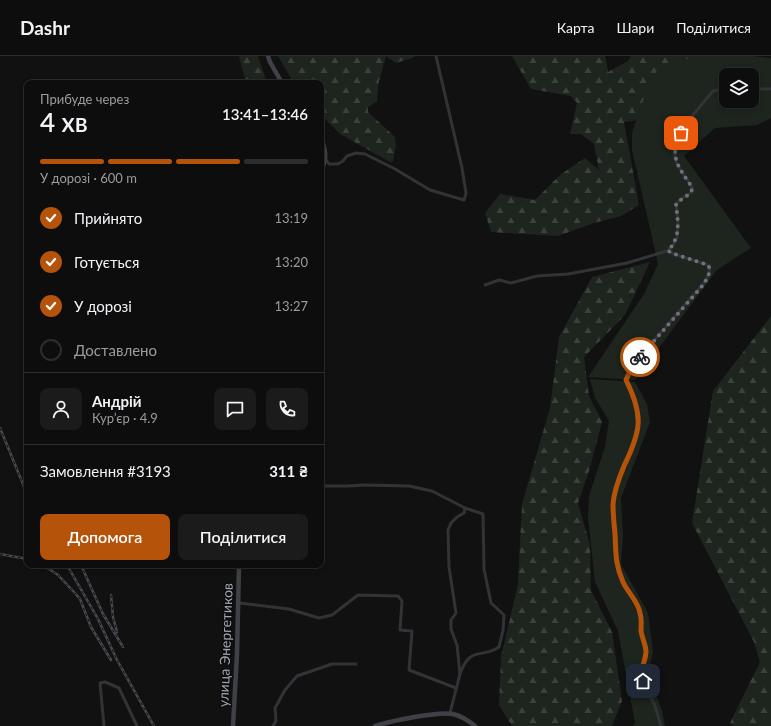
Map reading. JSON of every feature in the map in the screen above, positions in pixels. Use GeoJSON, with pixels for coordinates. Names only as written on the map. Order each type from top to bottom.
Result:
{"type":"FeatureCollection","features":[{"type":"Feature","properties":{"kind":"main road"},"geometry":{"type":"LineString","coordinates":[[268,56],[280,80]]}},
{"type":"Feature","properties":{"kind":"main road"},"geometry":{"type":"LineString","coordinates":[[324,148],[324,161]]}},
{"type":"Feature","properties":{"kind":"main road","name":"улица Энергетиков"},"geometry":{"type":"LineString","coordinates":[[233,726],[239,603],[239,568]]}},
{"type":"Feature","properties":{"kind":"main road"},"geometry":{"type":"LineString","coordinates":[[375,726],[430,715],[450,713],[465,719],[475,726]]}},
{"type":"Feature","properties":{"kind":"street"},"geometry":{"type":"LineString","coordinates":[[325,158],[329,164],[338,164],[343,161],[346,156],[356,153],[365,154],[395,169],[430,190],[464,200],[466,193],[462,168],[436,56]]}},
{"type":"Feature","properties":{"kind":"street"},"geometry":{"type":"LineString","coordinates":[[759,88],[771,89]]}},
{"type":"Feature","properties":{"kind":"street"},"geometry":{"type":"LineString","coordinates":[[485,285],[499,280],[510,283],[537,276],[568,274],[627,263],[668,251],[677,238],[678,221],[676,204],[693,190],[680,170],[675,158],[675,147],[678,137],[684,128],[688,126],[693,116],[713,91],[719,90]]}},
{"type":"Feature","properties":{"kind":"street"},"geometry":{"type":"LineString","coordinates":[[661,726],[655,706],[641,674],[641,669],[645,661],[646,650],[642,633],[641,615],[639,608],[624,584],[617,567],[613,502],[618,480],[634,445],[639,424],[639,416],[635,398],[626,380],[628,374],[636,361],[704,284],[710,269],[708,265],[668,251]]}},
{"type":"Feature","properties":{"kind":"street"},"geometry":{"type":"LineString","coordinates":[[324,486],[409,486],[432,491],[465,508],[484,514],[484,569],[491,603],[504,615],[503,630],[499,647],[495,650],[472,656],[465,662],[460,674],[450,713]]}},
{"type":"Feature","properties":{"kind":"street"},"geometry":{"type":"LineString","coordinates":[[460,674],[457,645],[451,629],[451,620],[456,613],[450,567],[448,530],[451,523],[464,513],[465,508]]}},
{"type":"Feature","properties":{"kind":"street"},"geometry":{"type":"LineString","coordinates":[[239,603],[290,609],[319,618],[332,615],[358,596],[398,596],[402,602],[400,630],[412,631],[410,670],[456,688]]}},
{"type":"Feature","properties":{"kind":"street"},"geometry":{"type":"LineString","coordinates":[[273,726],[276,721],[275,708],[284,690],[298,676],[332,664],[356,664]]}},
{"type":"Feature","properties":{"kind":"street"},"geometry":{"type":"LineString","coordinates":[[104,726],[100,683],[105,682],[119,688],[137,726]]}},
{"type":"Feature","properties":{"kind":"green space"},"geometry":{"type":"Polygon","coordinates":[[[239,56],[258,56],[266,80],[245,80],[239,56]]]}},
{"type":"Feature","properties":{"kind":"green space"},"geometry":{"type":"Polygon","coordinates":[[[278,56],[386,56],[379,81],[377,101],[368,107],[368,112],[395,137],[396,145],[393,161],[390,162],[340,134],[324,118],[324,80],[292,80],[278,56]]]}},
{"type":"Feature","properties":{"kind":"green space"},"geometry":{"type":"Polygon","coordinates":[[[386,56],[414,56],[415,57],[396,63],[386,56]]]}},
{"type":"Feature","properties":{"kind":"green space"},"geometry":{"type":"Polygon","coordinates":[[[512,56],[605,56],[608,72],[628,61],[631,56],[709,56],[707,58],[701,58],[676,79],[639,120],[624,122],[639,205],[621,216],[594,223],[558,236],[491,232],[485,213],[500,194],[535,200],[560,175],[585,158],[599,170],[594,144],[581,134],[570,134],[577,103],[571,96],[531,89],[512,56]]]}},
{"type":"Feature","properties":{"kind":"green space"},"geometry":{"type":"Polygon","coordinates":[[[708,56],[752,56],[771,58],[771,118],[757,125],[715,128],[684,156],[751,248],[717,270],[635,380],[588,377],[644,294],[658,264],[632,150],[632,133],[641,106],[652,76],[662,67],[683,59],[696,59],[708,56]]]}},
{"type":"Feature","properties":{"kind":"green space"},"geometry":{"type":"Polygon","coordinates":[[[650,262],[625,315],[584,357],[589,396],[602,422],[589,471],[578,503],[590,545],[591,590],[612,632],[622,701],[612,726],[512,726],[499,705],[501,657],[518,584],[522,504],[550,408],[559,337],[592,277],[650,262]]]}},
{"type":"Feature","properties":{"kind":"green space"},"geometry":{"type":"Polygon","coordinates":[[[771,316],[771,726],[732,726],[730,723],[760,662],[754,642],[692,523],[713,391],[771,316]]]}},
{"type":"Feature","properties":{"kind":"green space"},"geometry":{"type":"Polygon","coordinates":[[[590,379],[635,382],[647,404],[650,422],[621,498],[623,536],[621,564],[648,613],[653,652],[649,669],[665,726],[633,726],[635,723],[618,631],[595,582],[588,517],[589,496],[605,447],[609,421],[595,398],[590,379]]]}},
{"type":"Feature","properties":{"kind":"railway"},"geometry":{"type":"LineString","coordinates":[[0,428],[24,487]]}},
{"type":"Feature","properties":{"kind":"railway"},"geometry":{"type":"LineString","coordinates":[[0,554],[24,558]]}},
{"type":"Feature","properties":{"kind":"railway"},"geometry":{"type":"LineString","coordinates":[[48,568],[58,575],[80,599],[91,627],[111,660]]}},
{"type":"Feature","properties":{"kind":"railway"},"geometry":{"type":"LineString","coordinates":[[69,568],[98,619],[117,660],[154,726]]}},
{"type":"Feature","properties":{"kind":"railway"},"geometry":{"type":"LineString","coordinates":[[82,568],[103,614],[123,647]]}},
{"type":"Feature","properties":{"kind":"railway"},"geometry":{"type":"LineString","coordinates":[[111,595],[113,617],[117,632]]}},
{"type":"Feature","properties":{"kind":"way so far"},"geometry":{"type":"LineString","coordinates":[[640,357],[704,284],[710,269],[708,265],[668,251],[677,238],[678,221],[676,204],[693,190],[680,170],[675,158],[675,147],[681,133]]}},
{"type":"Feature","properties":{"kind":"route"},"geometry":{"type":"LineString","coordinates":[[640,357],[626,378],[635,398],[639,416],[638,430],[634,445],[617,484],[613,502],[613,512],[617,567],[624,584],[639,608],[641,615],[642,633],[646,650],[645,661],[641,669],[643,681]]}}]}
